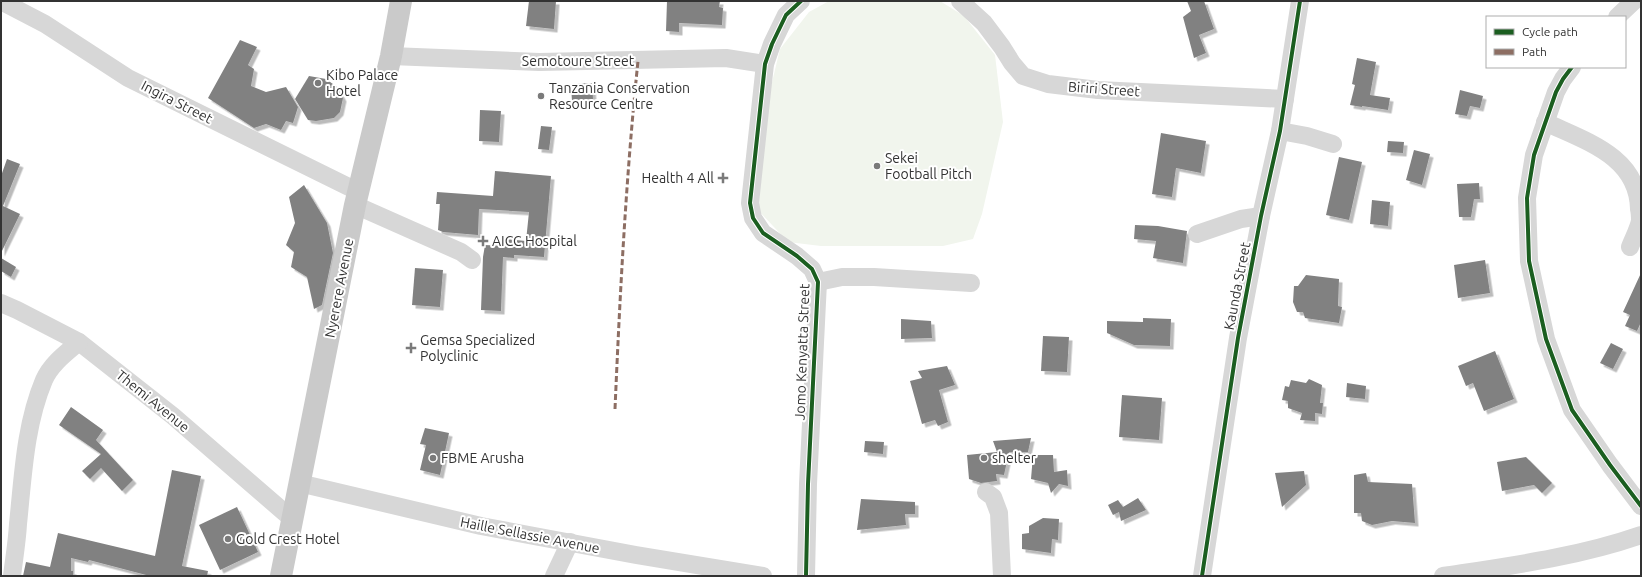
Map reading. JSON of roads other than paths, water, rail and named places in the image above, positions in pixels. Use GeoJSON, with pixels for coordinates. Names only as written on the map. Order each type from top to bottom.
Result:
{"type":"FeatureCollection","features":[{"type":"Feature","properties":{"kind":"main road","name":"Nyerere Avenue"},"geometry":{"type":"LineString","coordinates":[[281,576],[357,199],[401,1]]}},
{"type":"Feature","properties":{"kind":"street","name":"Ingira Street"},"geometry":{"type":"LineString","coordinates":[[1,1],[45,24],[128,78],[460,252],[472,260]]}},
{"type":"Feature","properties":{"kind":"street","name":"Jomo Kenyatta Street"},"geometry":{"type":"LineString","coordinates":[[801,1],[786,15],[772,44],[765,64],[750,203],[753,218],[763,234],[797,256],[812,269],[818,282],[808,484],[806,576]]}},
{"type":"Feature","properties":{"kind":"street","name":"Biriri Street"},"geometry":{"type":"LineString","coordinates":[[960,1],[984,23],[1023,76],[1048,84],[1098,90],[1285,99]]}},
{"type":"Feature","properties":{"kind":"street","name":"Kaunda Street"},"geometry":{"type":"LineString","coordinates":[[1202,576],[1238,338],[1261,216],[1280,131],[1300,1]]}},
{"type":"Feature","properties":{"kind":"street"},"geometry":{"type":"LineString","coordinates":[[1618,16],[1634,1]]}},
{"type":"Feature","properties":{"kind":"street","name":"Semotoure Street"},"geometry":{"type":"LineString","coordinates":[[390,56],[539,62],[726,58],[765,64]]}},
{"type":"Feature","properties":{"kind":"street"},"geometry":{"type":"LineString","coordinates":[[1571,68],[1556,92],[1534,155],[1527,198],[1529,261],[1546,339],[1572,410],[1610,465],[1641,506]]}},
{"type":"Feature","properties":{"kind":"street"},"geometry":{"type":"LineString","coordinates":[[1545,122],[1602,149],[1619,161],[1633,180],[1639,199],[1640,221],[1630,247]]}},
{"type":"Feature","properties":{"kind":"street"},"geometry":{"type":"LineString","coordinates":[[1280,131],[1307,136],[1332,144]]}},
{"type":"Feature","properties":{"kind":"street"},"geometry":{"type":"LineString","coordinates":[[1197,234],[1241,219],[1261,216]]}},
{"type":"Feature","properties":{"kind":"street"},"geometry":{"type":"LineString","coordinates":[[818,282],[842,277],[874,277],[971,283]]}},
{"type":"Feature","properties":{"kind":"street","name":"Themi Avenue"},"geometry":{"type":"LineString","coordinates":[[1,303],[79,342],[173,416],[292,519]]}},
{"type":"Feature","properties":{"kind":"street"},"geometry":{"type":"LineString","coordinates":[[12,576],[23,466],[33,416],[44,379],[58,359],[79,342]]}},
{"type":"Feature","properties":{"kind":"street","name":"Haille Sellassie Avenue"},"geometry":{"type":"LineString","coordinates":[[299,483],[459,521],[630,554],[763,576]]}},
{"type":"Feature","properties":{"kind":"street"},"geometry":{"type":"LineString","coordinates":[[986,492],[993,497],[997,504],[999,513],[1002,576]]}},
{"type":"Feature","properties":{"kind":"street"},"geometry":{"type":"LineString","coordinates":[[1443,576],[1542,560],[1600,547],[1641,535]]}},
{"type":"Feature","properties":{"kind":"street"},"geometry":{"type":"LineString","coordinates":[[554,576],[570,542]]}},
{"type":"Feature","properties":{"kind":"place","name":"Kibo Palace Hotel"},"geometry":{"type":"Point","coordinates":[318,83]}},
{"type":"Feature","properties":{"kind":"place","name":"Tanzania Conservation Resource Centre"},"geometry":{"type":"Point","coordinates":[541,96]}},
{"type":"Feature","properties":{"kind":"place","name":"Sekei Football Pitch"},"geometry":{"type":"Point","coordinates":[877,166]}},
{"type":"Feature","properties":{"kind":"place","name":"Health 4 All"},"geometry":{"type":"Point","coordinates":[723,178]}},
{"type":"Feature","properties":{"kind":"place","name":"AICC Hospital"},"geometry":{"type":"Point","coordinates":[483,241]}},
{"type":"Feature","properties":{"kind":"place","name":"Gemsa Specialized Polyclinic"},"geometry":{"type":"Point","coordinates":[411,348]}},
{"type":"Feature","properties":{"kind":"place","name":"FBME Arusha"},"geometry":{"type":"Point","coordinates":[433,458]}},
{"type":"Feature","properties":{"kind":"place","name":"shelter"},"geometry":{"type":"Point","coordinates":[984,458]}},
{"type":"Feature","properties":{"kind":"place","name":"Gold Crest Hotel"},"geometry":{"type":"Point","coordinates":[228,539]}}]}
